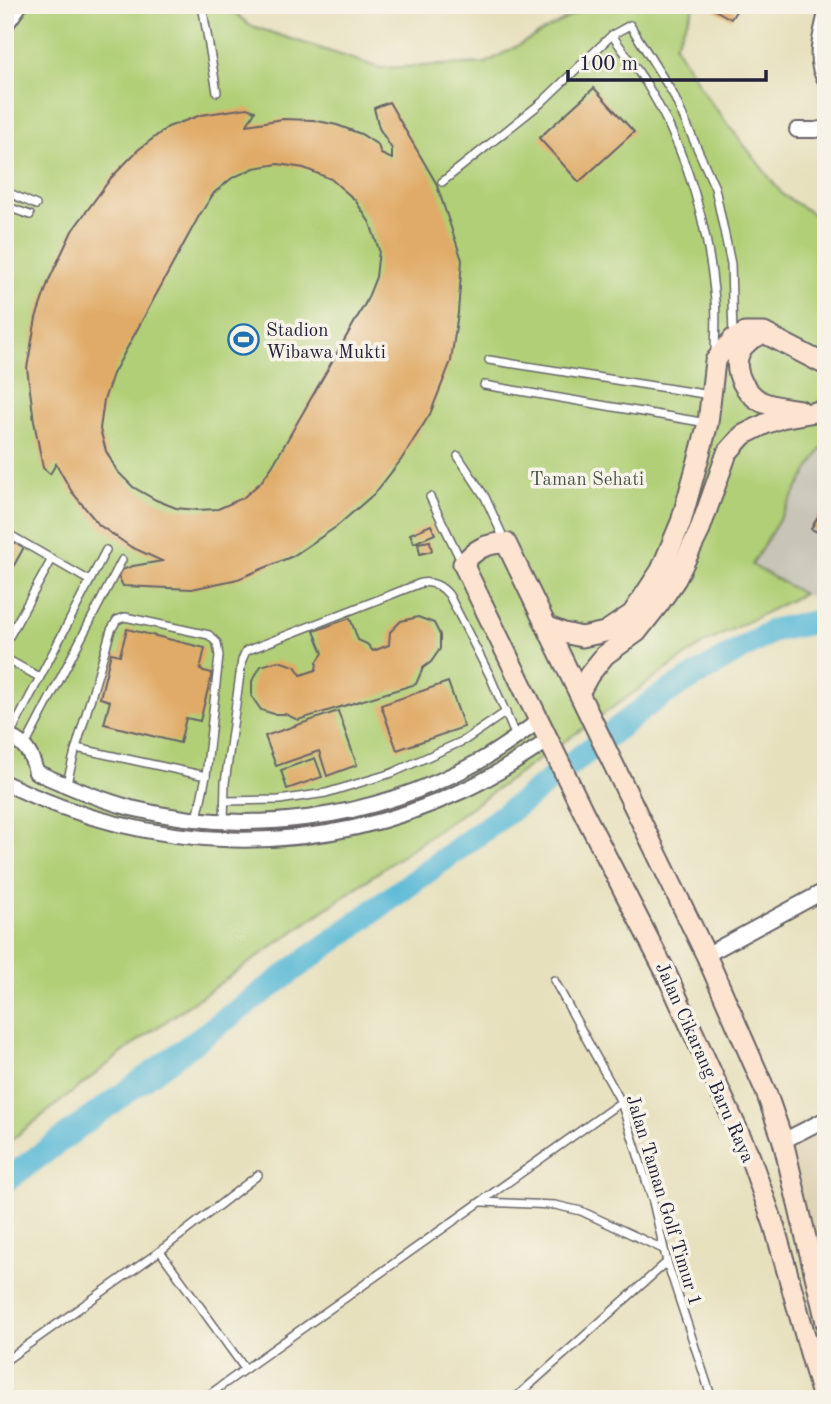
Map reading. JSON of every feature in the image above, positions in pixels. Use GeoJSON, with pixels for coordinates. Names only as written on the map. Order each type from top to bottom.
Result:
{"type":"FeatureCollection","features":[{"type":"Feature","properties":{"kind":"main road"},"geometry":{"type":"LineString","coordinates":[[764,332],[748,342],[739,352],[738,370],[743,385],[764,403],[820,414]]}},
{"type":"Feature","properties":{"kind":"main road"},"geometry":{"type":"LineString","coordinates":[[546,626],[564,634],[582,637],[605,632],[632,614],[661,570],[681,522],[708,423],[715,361],[733,339],[745,333],[764,332],[826,365]]}},
{"type":"Feature","properties":{"kind":"main road"},"geometry":{"type":"LineString","coordinates":[[579,693],[605,655],[637,632],[676,579],[699,533],[727,453],[743,435],[765,424],[781,418],[820,414]]}},
{"type":"Feature","properties":{"kind":"main road"},"geometry":{"type":"LineString","coordinates":[[463,564],[481,547],[506,543]]}},
{"type":"Feature","properties":{"kind":"main road","name":"Jalan Cikarang Baru Raya"},"geometry":{"type":"LineString","coordinates":[[506,543],[706,955],[766,1093],[783,1141],[826,1322]]}},
{"type":"Feature","properties":{"kind":"main road","name":"Jalan Cikarang Baru Raya"},"geometry":{"type":"LineString","coordinates":[[463,564],[584,813],[666,973],[750,1157],[774,1225],[823,1399]]}},
{"type":"Feature","properties":{"kind":"street"},"geometry":{"type":"LineString","coordinates":[[5,26],[20,5]]}},
{"type":"Feature","properties":{"kind":"street"},"geometry":{"type":"LineString","coordinates":[[819,5],[826,11],[818,67],[826,81]]}},
{"type":"Feature","properties":{"kind":"street"},"geometry":{"type":"LineString","coordinates":[[797,130],[826,128]]}},
{"type":"Feature","properties":{"kind":"street"},"geometry":{"type":"LineString","coordinates":[[36,772],[66,786],[130,807],[197,820],[269,822],[313,818],[377,804],[440,781],[479,761],[540,720]]}},
{"type":"Feature","properties":{"kind":"street"},"geometry":{"type":"LineString","coordinates":[[7,736],[18,740],[31,754],[36,772],[26,793]]}},
{"type":"Feature","properties":{"kind":"street"},"geometry":{"type":"LineString","coordinates":[[5,783],[72,811],[108,822],[170,835],[220,840],[320,835],[369,825],[417,810],[463,791],[549,740]]}},
{"type":"Feature","properties":{"kind":"street"},"geometry":{"type":"LineString","coordinates":[[706,955],[826,890]]}},
{"type":"Feature","properties":{"kind":"street"},"geometry":{"type":"LineString","coordinates":[[783,1141],[826,1119]]}},
{"type":"Feature","properties":{"kind":"lane"},"geometry":{"type":"LineString","coordinates":[[202,5],[218,92]]}},
{"type":"Feature","properties":{"kind":"lane"},"geometry":{"type":"LineString","coordinates":[[442,182],[541,103],[612,35],[631,26],[673,94],[715,188],[731,264],[733,339]]}},
{"type":"Feature","properties":{"kind":"lane"},"geometry":{"type":"LineString","coordinates":[[612,35],[651,93],[673,134],[694,188],[708,245],[715,303],[715,361]]}},
{"type":"Feature","properties":{"kind":"lane"},"geometry":{"type":"LineString","coordinates":[[5,191],[36,205]]}},
{"type":"Feature","properties":{"kind":"lane"},"geometry":{"type":"LineString","coordinates":[[5,206],[30,215]]}},
{"type":"Feature","properties":{"kind":"lane"},"geometry":{"type":"LineString","coordinates":[[489,360],[711,396]]}},
{"type":"Feature","properties":{"kind":"lane"},"geometry":{"type":"LineString","coordinates":[[484,386],[708,423]]}},
{"type":"Feature","properties":{"kind":"lane","name":"Jalan Cikarang Baru Raya"},"geometry":{"type":"LineString","coordinates":[[458,456],[485,497],[506,543]]}},
{"type":"Feature","properties":{"kind":"lane","name":"Jalan Cikarang Baru Raya"},"geometry":{"type":"LineString","coordinates":[[430,497],[463,564]]}},
{"type":"Feature","properties":{"kind":"lane"},"geometry":{"type":"LineString","coordinates":[[5,532],[90,581]]}},
{"type":"Feature","properties":{"kind":"lane"},"geometry":{"type":"LineString","coordinates":[[7,736],[106,550]]}},
{"type":"Feature","properties":{"kind":"lane"},"geometry":{"type":"LineString","coordinates":[[5,644],[52,559]]}},
{"type":"Feature","properties":{"kind":"lane"},"geometry":{"type":"LineString","coordinates":[[25,746],[122,560]]}},
{"type":"Feature","properties":{"kind":"lane"},"geometry":{"type":"LineString","coordinates":[[224,822],[225,783],[242,660],[246,651],[421,583],[428,582],[439,586],[449,595],[516,738]]}},
{"type":"Feature","properties":{"kind":"lane"},"geometry":{"type":"LineString","coordinates":[[66,786],[111,630],[117,621],[125,617],[209,635],[217,643],[219,656],[206,776],[197,820]]}},
{"type":"Feature","properties":{"kind":"lane"},"geometry":{"type":"LineString","coordinates":[[5,658],[39,677]]}},
{"type":"Feature","properties":{"kind":"lane"},"geometry":{"type":"LineString","coordinates":[[225,801],[279,800],[326,793],[369,780],[465,740],[506,712]]}},
{"type":"Feature","properties":{"kind":"lane"},"geometry":{"type":"LineString","coordinates":[[76,748],[206,776]]}},
{"type":"Feature","properties":{"kind":"lane","name":"Jalan Taman Golf Timur 1"},"geometry":{"type":"LineString","coordinates":[[554,979],[621,1102],[653,1202],[663,1249],[712,1399]]}},
{"type":"Feature","properties":{"kind":"lane"},"geometry":{"type":"LineString","coordinates":[[203,1399],[621,1102]]}},
{"type":"Feature","properties":{"kind":"lane"},"geometry":{"type":"LineString","coordinates":[[5,1361],[160,1251],[258,1175]]}},
{"type":"Feature","properties":{"kind":"lane"},"geometry":{"type":"LineString","coordinates":[[481,1202],[568,1208],[663,1249]]}},
{"type":"Feature","properties":{"kind":"lane"},"geometry":{"type":"LineString","coordinates":[[160,1251],[245,1370]]}},
{"type":"Feature","properties":{"kind":"lane"},"geometry":{"type":"LineString","coordinates":[[514,1399],[667,1262]]}},
{"type":"Feature","properties":{"kind":"shaded area"},"geometry":{"type":"Polygon","coordinates":[[[826,441],[826,606],[751,565],[826,441]]]}},
{"type":"Feature","properties":{"kind":"shaded area"},"geometry":{"type":"Polygon","coordinates":[[[826,1109],[826,1326],[774,1136],[826,1109]]]}},
{"type":"Feature","properties":{"kind":"green space","name":"Taman Sehati"},"geometry":{"type":"Polygon","coordinates":[[[5,5],[227,5],[249,25],[380,68],[486,63],[591,5],[695,5],[675,45],[706,96],[783,195],[826,222],[826,441],[752,565],[803,594],[703,644],[135,1043],[5,1145],[5,5]]]}},
{"type":"Feature","properties":{"kind":"building"},"geometry":{"type":"Polygon","coordinates":[[[718,5],[726,5],[736,11],[731,19],[715,10],[718,5]]]}},
{"type":"Feature","properties":{"kind":"building"},"geometry":{"type":"Polygon","coordinates":[[[594,88],[634,132],[579,182],[539,138],[594,88]]]}},
{"type":"Feature","properties":{"kind":"building","name":"Stadion Wibawa Mukti"},"geometry":{"type":"Polygon","coordinates":[[[389,102],[436,183],[462,260],[451,361],[430,414],[401,460],[375,493],[336,527],[293,556],[238,579],[192,589],[123,586],[116,572],[162,561],[131,547],[99,525],[72,492],[56,464],[50,474],[43,468],[34,421],[27,368],[36,318],[49,280],[72,231],[111,178],[138,150],[168,127],[201,115],[247,108],[255,111],[247,125],[283,119],[313,120],[337,125],[361,134],[378,145],[381,154],[392,159],[392,149],[379,128],[374,108],[389,102]],[[278,164],[254,168],[232,178],[214,193],[113,374],[104,400],[100,429],[106,451],[117,471],[133,487],[156,500],[176,508],[218,509],[243,498],[261,482],[366,302],[376,277],[379,250],[370,223],[355,200],[331,179],[304,168],[278,164]]]}},
{"type":"Feature","properties":{"kind":"building"},"geometry":{"type":"Polygon","coordinates":[[[826,502],[826,536],[811,529],[826,502]]]}},
{"type":"Feature","properties":{"kind":"building"},"geometry":{"type":"Polygon","coordinates":[[[431,525],[435,534],[414,543],[410,534],[431,525]]]}},
{"type":"Feature","properties":{"kind":"building"},"geometry":{"type":"Polygon","coordinates":[[[5,537],[24,547],[5,582],[5,537]]]}},
{"type":"Feature","properties":{"kind":"building"},"geometry":{"type":"Polygon","coordinates":[[[430,541],[432,551],[420,554],[418,543],[430,541]]]}},
{"type":"Feature","properties":{"kind":"building"},"geometry":{"type":"Polygon","coordinates":[[[418,617],[434,623],[440,635],[440,649],[423,668],[416,684],[298,720],[285,714],[261,710],[252,697],[252,681],[261,666],[278,661],[295,666],[301,675],[316,670],[317,662],[323,653],[314,631],[350,618],[358,640],[373,651],[389,645],[390,632],[401,621],[418,617]]]}},
{"type":"Feature","properties":{"kind":"building"},"geometry":{"type":"Polygon","coordinates":[[[127,629],[205,648],[200,670],[212,673],[200,721],[186,718],[180,743],[104,724],[110,701],[100,698],[111,653],[120,655],[127,629]]]}},
{"type":"Feature","properties":{"kind":"building"},"geometry":{"type":"Polygon","coordinates":[[[448,682],[464,727],[397,750],[381,705],[448,682]]]}},
{"type":"Feature","properties":{"kind":"building"},"geometry":{"type":"Polygon","coordinates":[[[338,711],[357,765],[327,776],[319,751],[276,766],[265,736],[338,711]]]}},
{"type":"Feature","properties":{"kind":"building"},"geometry":{"type":"Polygon","coordinates":[[[315,758],[322,777],[287,789],[281,770],[315,758]]]}},
{"type":"Feature","properties":{"kind":"waterway"},"geometry":{"type":"LineString","coordinates":[[5,1181],[519,804],[657,698],[774,630],[815,622],[826,627]]}},
{"type":"Feature","properties":{"kind":"place","name":"Stadion Wibawa Mukti"},"geometry":{"type":"Point","coordinates":[243,340]}}]}
